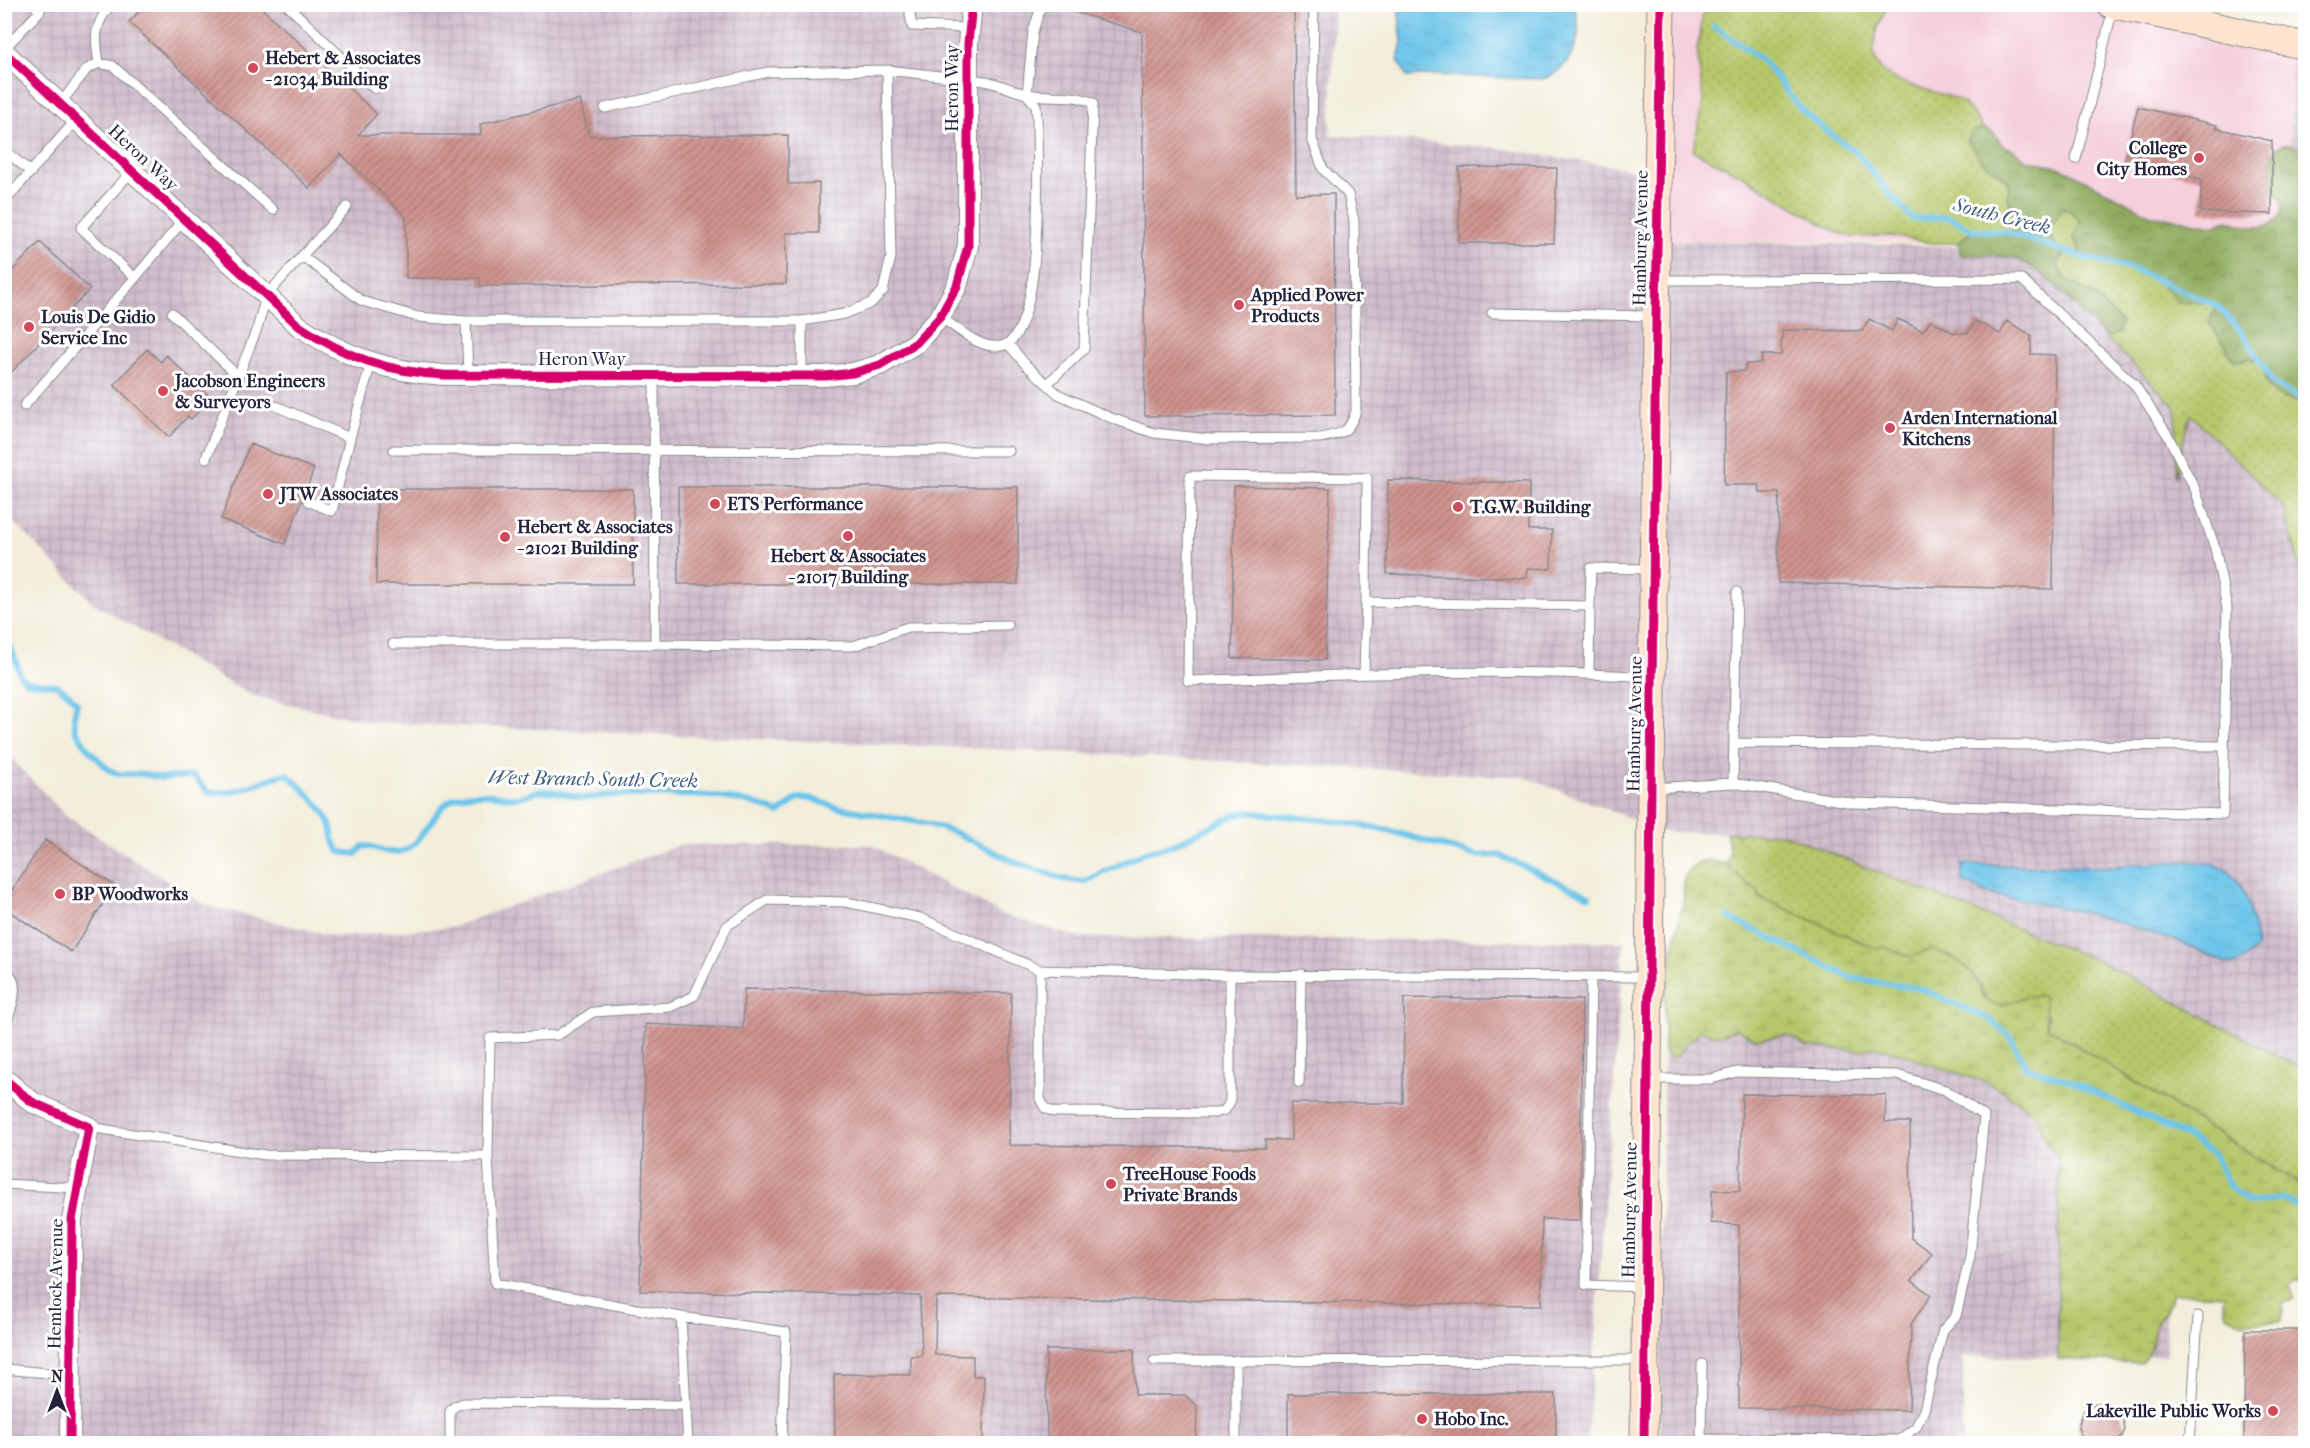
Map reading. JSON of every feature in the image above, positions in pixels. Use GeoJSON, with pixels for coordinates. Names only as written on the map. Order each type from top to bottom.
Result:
{"type":"FeatureCollection","features":[{"type":"Feature","properties":{"kind":"street","name":"Heron Way"},"geometry":{"type":"LineString","coordinates":[[4,51],[299,326],[316,338],[357,359],[399,371],[422,374],[802,376],[853,373],[880,365],[916,343],[940,316],[957,286],[968,246],[968,80],[972,4]]}},
{"type":"Feature","properties":{"kind":"street","name":"Hamburg Avenue"},"geometry":{"type":"LineString","coordinates":[[1644,1443],[1661,4]]}},
{"type":"Feature","properties":{"kind":"street"},"geometry":{"type":"LineString","coordinates":[[2112,5],[2306,46]]}},
{"type":"Feature","properties":{"kind":"street"},"geometry":{"type":"LineString","coordinates":[[4,1078],[32,1102],[89,1127]]}},
{"type":"Feature","properties":{"kind":"street","name":"Hemlock Avenue"},"geometry":{"type":"LineString","coordinates":[[70,1443],[72,1220],[89,1127]]}},
{"type":"Feature","properties":{"kind":"lane"},"geometry":{"type":"LineString","coordinates":[[4,51],[40,11],[33,4]]}},
{"type":"Feature","properties":{"kind":"lane"},"geometry":{"type":"LineString","coordinates":[[99,63],[95,36],[103,14],[112,4]]}},
{"type":"Feature","properties":{"kind":"lane"},"geometry":{"type":"LineString","coordinates":[[286,4],[375,89]]}},
{"type":"Feature","properties":{"kind":"lane"},"geometry":{"type":"LineString","coordinates":[[911,4],[912,26],[969,28]]}},
{"type":"Feature","properties":{"kind":"lane"},"geometry":{"type":"LineString","coordinates":[[940,316],[981,345],[999,346],[1008,344],[1016,337],[1029,305],[1035,271],[1037,118],[1036,105],[1027,94],[1033,31],[1042,4]]}},
{"type":"Feature","properties":{"kind":"lane"},"geometry":{"type":"LineString","coordinates":[[1008,344],[1058,394],[1111,418],[1154,433],[1210,439],[1320,438],[1337,435],[1351,426],[1356,411],[1353,221],[1348,194],[1323,169],[1312,140],[1314,4]]}},
{"type":"Feature","properties":{"kind":"lane"},"geometry":{"type":"LineString","coordinates":[[2076,159],[2112,5]]}},
{"type":"Feature","properties":{"kind":"lane"},"geometry":{"type":"LineString","coordinates":[[60,104],[87,69],[99,63],[113,66],[273,210]]}},
{"type":"Feature","properties":{"kind":"lane"},"geometry":{"type":"LineString","coordinates":[[605,108],[768,72],[886,70],[1001,84],[1027,94],[1082,97],[1094,103],[1084,349],[1047,384]]}},
{"type":"Feature","properties":{"kind":"lane"},"geometry":{"type":"LineString","coordinates":[[302,256],[362,300],[418,317],[466,321],[802,321],[844,314],[871,303],[883,291],[891,257],[886,70]]}},
{"type":"Feature","properties":{"kind":"lane"},"geometry":{"type":"LineString","coordinates":[[4,202],[77,119]]}},
{"type":"Feature","properties":{"kind":"lane"},"geometry":{"type":"LineString","coordinates":[[4,150],[31,172]]}},
{"type":"Feature","properties":{"kind":"lane"},"geometry":{"type":"LineString","coordinates":[[132,171],[81,228],[135,278]]}},
{"type":"Feature","properties":{"kind":"lane"},"geometry":{"type":"LineString","coordinates":[[206,458],[258,326],[266,296],[347,207]]}},
{"type":"Feature","properties":{"kind":"lane"},"geometry":{"type":"LineString","coordinates":[[24,406],[184,219]]}},
{"type":"Feature","properties":{"kind":"lane"},"geometry":{"type":"LineString","coordinates":[[1651,788],[1733,783],[1853,803],[2223,814],[2227,608],[2215,548],[2195,489],[2167,434],[2134,384],[2021,279],[1656,280]]}},
{"type":"Feature","properties":{"kind":"lane"},"geometry":{"type":"LineString","coordinates":[[172,313],[238,376]]}},
{"type":"Feature","properties":{"kind":"lane"},"geometry":{"type":"LineString","coordinates":[[1492,313],[1656,316]]}},
{"type":"Feature","properties":{"kind":"lane"},"geometry":{"type":"LineString","coordinates":[[466,321],[468,375]]}},
{"type":"Feature","properties":{"kind":"lane"},"geometry":{"type":"LineString","coordinates":[[802,321],[802,376]]}},
{"type":"Feature","properties":{"kind":"lane"},"geometry":{"type":"LineString","coordinates":[[308,501],[332,511],[371,363]]}},
{"type":"Feature","properties":{"kind":"lane"},"geometry":{"type":"LineString","coordinates":[[654,376],[655,644]]}},
{"type":"Feature","properties":{"kind":"lane"},"geometry":{"type":"LineString","coordinates":[[276,406],[350,438]]}},
{"type":"Feature","properties":{"kind":"lane"},"geometry":{"type":"LineString","coordinates":[[394,450],[1009,451]]}},
{"type":"Feature","properties":{"kind":"lane"},"geometry":{"type":"LineString","coordinates":[[1364,674],[1367,478],[1190,476],[1188,681],[1364,674],[1590,674],[1652,677]]}},
{"type":"Feature","properties":{"kind":"lane"},"geometry":{"type":"LineString","coordinates":[[1590,674],[1591,568],[1653,569]]}},
{"type":"Feature","properties":{"kind":"lane"},"geometry":{"type":"LineString","coordinates":[[1733,783],[1737,592]]}},
{"type":"Feature","properties":{"kind":"lane"},"geometry":{"type":"LineString","coordinates":[[1366,602],[1590,606]]}},
{"type":"Feature","properties":{"kind":"lane"},"geometry":{"type":"LineString","coordinates":[[393,644],[853,646],[908,627],[1008,625]]}},
{"type":"Feature","properties":{"kind":"lane"},"geometry":{"type":"LineString","coordinates":[[1735,743],[2224,746]]}},
{"type":"Feature","properties":{"kind":"lane"},"geometry":{"type":"LineString","coordinates":[[782,1443],[786,1332],[681,1317],[495,1283],[488,1156],[490,1038],[558,1035],[593,1012],[670,1007],[694,996],[727,926],[767,900],[846,902],[920,918],[1040,970],[1230,975],[1649,977]]}},
{"type":"Feature","properties":{"kind":"lane"},"geometry":{"type":"LineString","coordinates":[[4,968],[9,971],[16,991],[4,1030]]}},
{"type":"Feature","properties":{"kind":"lane"},"geometry":{"type":"LineString","coordinates":[[1040,970],[1040,1099],[1045,1108],[1054,1112],[1215,1113],[1225,1110],[1230,1102],[1230,975]]}},
{"type":"Feature","properties":{"kind":"lane"},"geometry":{"type":"LineString","coordinates":[[1299,1083],[1301,974]]}},
{"type":"Feature","properties":{"kind":"lane"},"geometry":{"type":"LineString","coordinates":[[1592,977],[1586,1285],[1646,1287]]}},
{"type":"Feature","properties":{"kind":"lane"},"geometry":{"type":"LineString","coordinates":[[1649,1079],[1711,1079],[1737,1072],[1897,1075],[1945,1090],[1984,1116],[1970,1256],[1956,1316],[1943,1330],[1924,1410],[1916,1427],[1899,1442],[1701,1441],[1702,1364]]}},
{"type":"Feature","properties":{"kind":"lane"},"geometry":{"type":"LineString","coordinates":[[89,1127],[265,1155],[488,1156]]}},
{"type":"Feature","properties":{"kind":"lane"},"geometry":{"type":"LineString","coordinates":[[4,1184],[78,1188]]}},
{"type":"Feature","properties":{"kind":"lane"},"geometry":{"type":"LineString","coordinates":[[2190,1443],[2198,1316]]}},
{"type":"Feature","properties":{"kind":"lane"},"geometry":{"type":"LineString","coordinates":[[681,1317],[688,1443]]}},
{"type":"Feature","properties":{"kind":"lane"},"geometry":{"type":"LineString","coordinates":[[1154,1360],[1645,1359]]}},
{"type":"Feature","properties":{"kind":"lane"},"geometry":{"type":"LineString","coordinates":[[1236,1360],[1236,1436]]}},
{"type":"Feature","properties":{"kind":"lane"},"geometry":{"type":"LineString","coordinates":[[4,1369],[70,1375]]}},
{"type":"Feature","properties":{"kind":"lane"},"geometry":{"type":"LineString","coordinates":[[450,1443],[450,1411],[455,1406],[464,1403],[686,1406]]}},
{"type":"Feature","properties":{"kind":"shaded area"},"geometry":{"type":"Polygon","coordinates":[[[4,5],[1335,5],[1330,135],[1490,147],[1636,170],[1657,240],[2018,248],[2283,506],[2306,586],[2305,1070],[2101,962],[1784,834],[1665,832],[1525,777],[1014,750],[371,722],[252,696],[93,603],[5,513],[4,5]]]}},
{"type":"Feature","properties":{"kind":"shaded area"},"geometry":{"type":"Polygon","coordinates":[[[1660,5],[2110,5],[2292,44],[2289,246],[1657,240],[1660,5]]]}},
{"type":"Feature","properties":{"kind":"shaded area"},"geometry":{"type":"Polygon","coordinates":[[[2292,44],[2305,46],[2305,257],[2289,246],[2292,44]]]}},
{"type":"Feature","properties":{"kind":"shaded area"},"geometry":{"type":"Polygon","coordinates":[[[4,751],[66,816],[205,905],[337,937],[452,927],[679,845],[872,845],[1001,914],[1078,937],[1624,942],[1587,1443],[5,1443],[4,751]]]}},
{"type":"Feature","properties":{"kind":"shaded area"},"geometry":{"type":"Polygon","coordinates":[[[1665,942],[2163,1148],[2166,1356],[1963,1357],[1963,1443],[1660,1444],[1665,942]]]}},
{"type":"Feature","properties":{"kind":"green space"},"geometry":{"type":"Polygon","coordinates":[[[1704,5],[1887,5],[1874,41],[1874,53],[1878,65],[1898,80],[1953,98],[1969,109],[1983,128],[1972,132],[1968,141],[1982,161],[2003,176],[2009,185],[2009,203],[2026,225],[2007,232],[1972,230],[1958,243],[1931,243],[1891,236],[1851,237],[1834,231],[1743,176],[1693,151],[1703,101],[1697,48],[1704,5]]]}},
{"type":"Feature","properties":{"kind":"green space"},"geometry":{"type":"Polygon","coordinates":[[[1983,128],[1994,133],[2003,146],[2015,150],[2026,160],[2053,165],[2070,172],[2153,216],[2212,226],[2227,220],[2260,227],[2274,223],[2283,207],[2278,196],[2272,191],[2272,153],[2282,144],[2290,144],[2297,148],[2303,153],[2307,167],[2300,208],[2307,249],[2305,305],[2301,308],[2301,324],[2305,326],[2306,395],[2300,402],[2282,398],[2269,385],[2260,361],[2249,358],[2242,361],[2232,359],[2209,321],[2218,306],[2177,302],[2169,291],[2148,276],[2122,266],[2082,257],[2074,238],[2081,222],[2071,211],[2063,209],[2054,223],[2047,227],[2046,233],[2063,257],[2057,265],[2065,279],[2095,296],[2121,322],[2119,332],[2110,337],[2103,335],[2062,293],[2027,264],[2003,256],[1961,255],[1958,243],[1972,230],[2007,232],[2026,225],[2009,203],[2009,184],[2003,176],[1982,161],[1968,141],[1972,132],[1983,128]]]}},
{"type":"Feature","properties":{"kind":"green space"},"geometry":{"type":"Polygon","coordinates":[[[2063,209],[2071,211],[2082,222],[2082,257],[2130,268],[2160,282],[2172,293],[2218,306],[2209,321],[2232,359],[2242,361],[2249,358],[2260,361],[2268,387],[2305,395],[2305,586],[2283,506],[2191,415],[2176,478],[2176,409],[2174,405],[2103,335],[2110,337],[2121,322],[2095,296],[2065,279],[2057,265],[2063,256],[2052,238],[2046,233],[2047,227],[2054,223],[2063,209]]]}},
{"type":"Feature","properties":{"kind":"green space"},"geometry":{"type":"Polygon","coordinates":[[[1726,833],[1784,834],[2101,962],[2305,1070],[2305,1171],[2302,1172],[2299,1184],[2047,1027],[2047,1014],[2011,1001],[2002,1005],[1990,1002],[1972,973],[1953,958],[1931,949],[1918,955],[1908,956],[1885,947],[1877,949],[1759,897],[1758,890],[1744,882],[1726,864],[1730,853],[1726,833]]]}},
{"type":"Feature","properties":{"kind":"green space"},"geometry":{"type":"Polygon","coordinates":[[[1707,860],[1726,864],[1744,882],[1758,890],[1759,897],[1877,949],[1885,947],[1913,956],[1931,949],[1948,956],[1970,971],[1982,994],[1991,1003],[2003,1004],[2029,996],[2044,997],[2047,1027],[2299,1184],[2302,1172],[2305,1171],[2305,1280],[2297,1280],[2291,1284],[2294,1299],[2283,1304],[2284,1312],[2281,1321],[2244,1323],[2226,1315],[2223,1302],[2225,1295],[2173,1293],[2165,1314],[2156,1324],[2150,1352],[2141,1363],[2058,1359],[2059,1159],[2043,1135],[2039,1118],[2002,1090],[1988,1083],[1907,1055],[1874,1047],[1859,1051],[1805,1046],[1788,1035],[1761,1039],[1744,1034],[1737,1028],[1718,1035],[1699,1030],[1695,1038],[1684,1044],[1678,1056],[1670,1058],[1664,1052],[1665,995],[1684,896],[1684,882],[1690,869],[1707,860]]]}},
{"type":"Feature","properties":{"kind":"water"},"geometry":{"type":"Polygon","coordinates":[[[1398,5],[1573,5],[1577,16],[1577,39],[1569,59],[1562,67],[1542,79],[1434,75],[1407,77],[1398,60],[1402,42],[1398,5]]]}},
{"type":"Feature","properties":{"kind":"water"},"geometry":{"type":"Polygon","coordinates":[[[2187,861],[2216,865],[2227,871],[2242,888],[2250,911],[2257,947],[2244,960],[2236,964],[2226,963],[2183,943],[2128,925],[2073,910],[1989,894],[1963,882],[1962,864],[2098,867],[2187,861]]]}},
{"type":"Feature","properties":{"kind":"building"},"geometry":{"type":"Polygon","coordinates":[[[146,4],[257,4],[377,114],[358,135],[481,135],[480,124],[580,100],[589,136],[788,135],[788,184],[819,183],[819,233],[786,233],[786,284],[480,286],[480,278],[406,278],[406,217],[341,154],[309,188],[129,22],[146,4]]]}},
{"type":"Feature","properties":{"kind":"building","name":"Applied Power Products"},"geometry":{"type":"Polygon","coordinates":[[[1064,4],[1294,4],[1296,195],[1334,194],[1335,415],[1145,416],[1142,32],[1064,9],[1064,4]]]}},
{"type":"Feature","properties":{"kind":"building","name":"College City Homes"},"geometry":{"type":"Polygon","coordinates":[[[2138,107],[2217,125],[2216,128],[2272,141],[2272,214],[2201,212],[2201,179],[2124,162],[2138,107]]]}},
{"type":"Feature","properties":{"kind":"building"},"geometry":{"type":"Polygon","coordinates":[[[1459,167],[1557,168],[1554,243],[1459,243],[1459,167]]]}},
{"type":"Feature","properties":{"kind":"building","name":"Louis De Gidio Service Inc"},"geometry":{"type":"Polygon","coordinates":[[[40,242],[90,289],[4,380],[4,279],[40,242]]]}},
{"type":"Feature","properties":{"kind":"building","name":"Arden International Kitchens"},"geometry":{"type":"Polygon","coordinates":[[[1869,319],[1892,331],[1898,319],[1923,331],[1931,320],[1954,333],[1968,333],[1976,321],[2000,334],[2007,321],[2031,335],[2031,354],[2055,355],[2053,589],[1778,583],[1779,493],[1760,493],[1759,485],[1724,485],[1726,372],[1744,371],[1746,364],[1761,363],[1762,355],[1781,355],[1782,330],[1862,331],[1869,319]]]}},
{"type":"Feature","properties":{"kind":"building","name":"Jacobson Engineers & Surveyors"},"geometry":{"type":"Polygon","coordinates":[[[147,349],[161,362],[166,355],[211,398],[191,419],[188,416],[169,437],[114,385],[147,349]]]}},
{"type":"Feature","properties":{"kind":"building","name":"JTW Associates"},"geometry":{"type":"Polygon","coordinates":[[[250,444],[314,469],[285,544],[221,519],[250,444]]]}},
{"type":"Feature","properties":{"kind":"building","name":"T.G.W. Building"},"geometry":{"type":"Polygon","coordinates":[[[1388,480],[1529,483],[1528,530],[1552,530],[1551,569],[1528,568],[1527,578],[1387,574],[1388,480]]]}},
{"type":"Feature","properties":{"kind":"building"},"geometry":{"type":"Polygon","coordinates":[[[1234,486],[1330,488],[1325,660],[1232,658],[1234,486]]]}},
{"type":"Feature","properties":{"kind":"building","name":"Hebert & Associates - 21017 Building"},"geometry":{"type":"Polygon","coordinates":[[[678,487],[1018,487],[1018,584],[678,584],[678,487]]]}},
{"type":"Feature","properties":{"kind":"building","name":"Hebert & Associates - 21021 Building"},"geometry":{"type":"Polygon","coordinates":[[[377,489],[633,489],[633,584],[376,584],[377,489]]]}},
{"type":"Feature","properties":{"kind":"building","name":"BP Woodworks"},"geometry":{"type":"Polygon","coordinates":[[[45,840],[115,886],[71,952],[4,908],[4,902],[45,840]]]}},
{"type":"Feature","properties":{"kind":"building","name":"TreeHouse Foods Private Brands"},"geometry":{"type":"Polygon","coordinates":[[[744,989],[1011,993],[1009,1145],[1265,1148],[1265,1140],[1291,1140],[1291,1103],[1403,1103],[1404,998],[1582,1000],[1580,1220],[1542,1219],[1541,1305],[936,1297],[935,1355],[973,1356],[973,1376],[984,1376],[983,1443],[835,1443],[834,1374],[911,1375],[911,1356],[922,1356],[920,1296],[640,1291],[646,1024],[743,1029],[744,989]]]}},
{"type":"Feature","properties":{"kind":"building"},"geometry":{"type":"Polygon","coordinates":[[[1742,1094],[1886,1095],[1885,1122],[1910,1122],[1911,1238],[1932,1253],[1912,1281],[1931,1295],[1911,1324],[1909,1410],[1739,1408],[1739,1225],[1711,1223],[1712,1190],[1740,1191],[1742,1094]]]}},
{"type":"Feature","properties":{"kind":"building","name":"Lakeville Public Works"},"geometry":{"type":"Polygon","coordinates":[[[2245,1330],[2306,1330],[2306,1379],[2302,1379],[2301,1443],[2244,1443],[2245,1330]]]}},
{"type":"Feature","properties":{"kind":"building"},"geometry":{"type":"Polygon","coordinates":[[[1134,1349],[1135,1395],[1185,1395],[1197,1406],[1196,1443],[1047,1443],[1046,1350],[1134,1349]]]}},
{"type":"Feature","properties":{"kind":"building","name":"Hobo Inc."},"geometry":{"type":"Polygon","coordinates":[[[1288,1394],[1556,1394],[1556,1443],[1288,1443],[1288,1394]]]}},
{"type":"Feature","properties":{"kind":"building"},"geometry":{"type":"Polygon","coordinates":[[[2097,1403],[2109,1404],[2122,1414],[2125,1430],[2118,1443],[2086,1443],[2081,1436],[2078,1428],[2081,1416],[2085,1409],[2097,1403]]]}},
{"type":"Feature","properties":{"kind":"waterway","name":"South Creek"},"geometry":{"type":"LineString","coordinates":[[1714,26],[1763,61],[1800,108],[1858,154],[1913,219],[1949,217],[1972,230],[2006,232],[2082,257],[2130,268],[2218,306],[2244,335],[2273,383],[2306,402]]}},
{"type":"Feature","properties":{"kind":"waterway","name":"West Branch South Creek"},"geometry":{"type":"LineString","coordinates":[[4,633],[20,675],[27,682],[57,685],[77,703],[74,716],[75,729],[88,749],[108,769],[118,774],[143,774],[161,778],[194,776],[208,792],[219,793],[239,790],[287,774],[321,808],[331,825],[334,843],[340,852],[356,854],[363,846],[390,852],[411,847],[448,802],[457,797],[473,794],[515,798],[543,791],[585,798],[613,795],[698,795],[739,800],[779,813],[798,798],[810,798],[835,807],[929,824],[956,833],[1015,862],[1064,879],[1084,882],[1145,852],[1170,846],[1233,816],[1247,812],[1341,822],[1387,830],[1478,856],[1499,855],[1589,896]]}},
{"type":"Feature","properties":{"kind":"waterway","name":"West Branch South Creek"},"geometry":{"type":"LineString","coordinates":[[1728,917],[1851,978],[1922,989],[1989,1019],[2010,1036],[2026,1067],[2073,1082],[2186,1136],[2213,1154],[2230,1187],[2250,1203],[2283,1198],[2306,1210]]}},
{"type":"Feature","properties":{"kind":"cycle path"},"geometry":{"type":"LineString","coordinates":[[4,52],[299,326],[350,354],[386,366],[444,375],[825,376],[853,373],[880,365],[916,343],[940,317],[957,286],[968,246],[968,43],[972,4]]}},
{"type":"Feature","properties":{"kind":"cycle path"},"geometry":{"type":"LineString","coordinates":[[1644,1444],[1661,4]]}},
{"type":"Feature","properties":{"kind":"cycle path"},"geometry":{"type":"LineString","coordinates":[[4,1079],[32,1102],[89,1127],[72,1220],[70,1444]]}},
{"type":"Feature","properties":{"kind":"place","name":"Hebert & Associates - 21034 Building"},"geometry":{"type":"Point","coordinates":[253,68]}},
{"type":"Feature","properties":{"kind":"place","name":"College City Homes"},"geometry":{"type":"Point","coordinates":[2199,158]}},
{"type":"Feature","properties":{"kind":"place","name":"Applied Power Products"},"geometry":{"type":"Point","coordinates":[1239,305]}},
{"type":"Feature","properties":{"kind":"place","name":"Louis De Gidio Service Inc"},"geometry":{"type":"Point","coordinates":[29,327]}},
{"type":"Feature","properties":{"kind":"place","name":"Jacobson Engineers & Surveyors"},"geometry":{"type":"Point","coordinates":[163,391]}},
{"type":"Feature","properties":{"kind":"place","name":"Arden International Kitchens"},"geometry":{"type":"Point","coordinates":[1890,428]}},
{"type":"Feature","properties":{"kind":"place","name":"JTW Associates"},"geometry":{"type":"Point","coordinates":[268,494]}},
{"type":"Feature","properties":{"kind":"place","name":"ETS Performance"},"geometry":{"type":"Point","coordinates":[715,504]}},
{"type":"Feature","properties":{"kind":"place","name":"T.G.W. Building"},"geometry":{"type":"Point","coordinates":[1458,507]}},
{"type":"Feature","properties":{"kind":"place","name":"Hebert & Associates - 21017 Building"},"geometry":{"type":"Point","coordinates":[848,536]}},
{"type":"Feature","properties":{"kind":"place","name":"Hebert & Associates - 21021 Building"},"geometry":{"type":"Point","coordinates":[505,537]}},
{"type":"Feature","properties":{"kind":"place","name":"BP Woodworks"},"geometry":{"type":"Point","coordinates":[60,894]}},
{"type":"Feature","properties":{"kind":"place","name":"TreeHouse Foods Private Brands"},"geometry":{"type":"Point","coordinates":[1111,1184]}},
{"type":"Feature","properties":{"kind":"place","name":"Lakeville Public Works"},"geometry":{"type":"Point","coordinates":[2273,1411]}},
{"type":"Feature","properties":{"kind":"place","name":"Hobo Inc."},"geometry":{"type":"Point","coordinates":[1422,1419]}}]}
